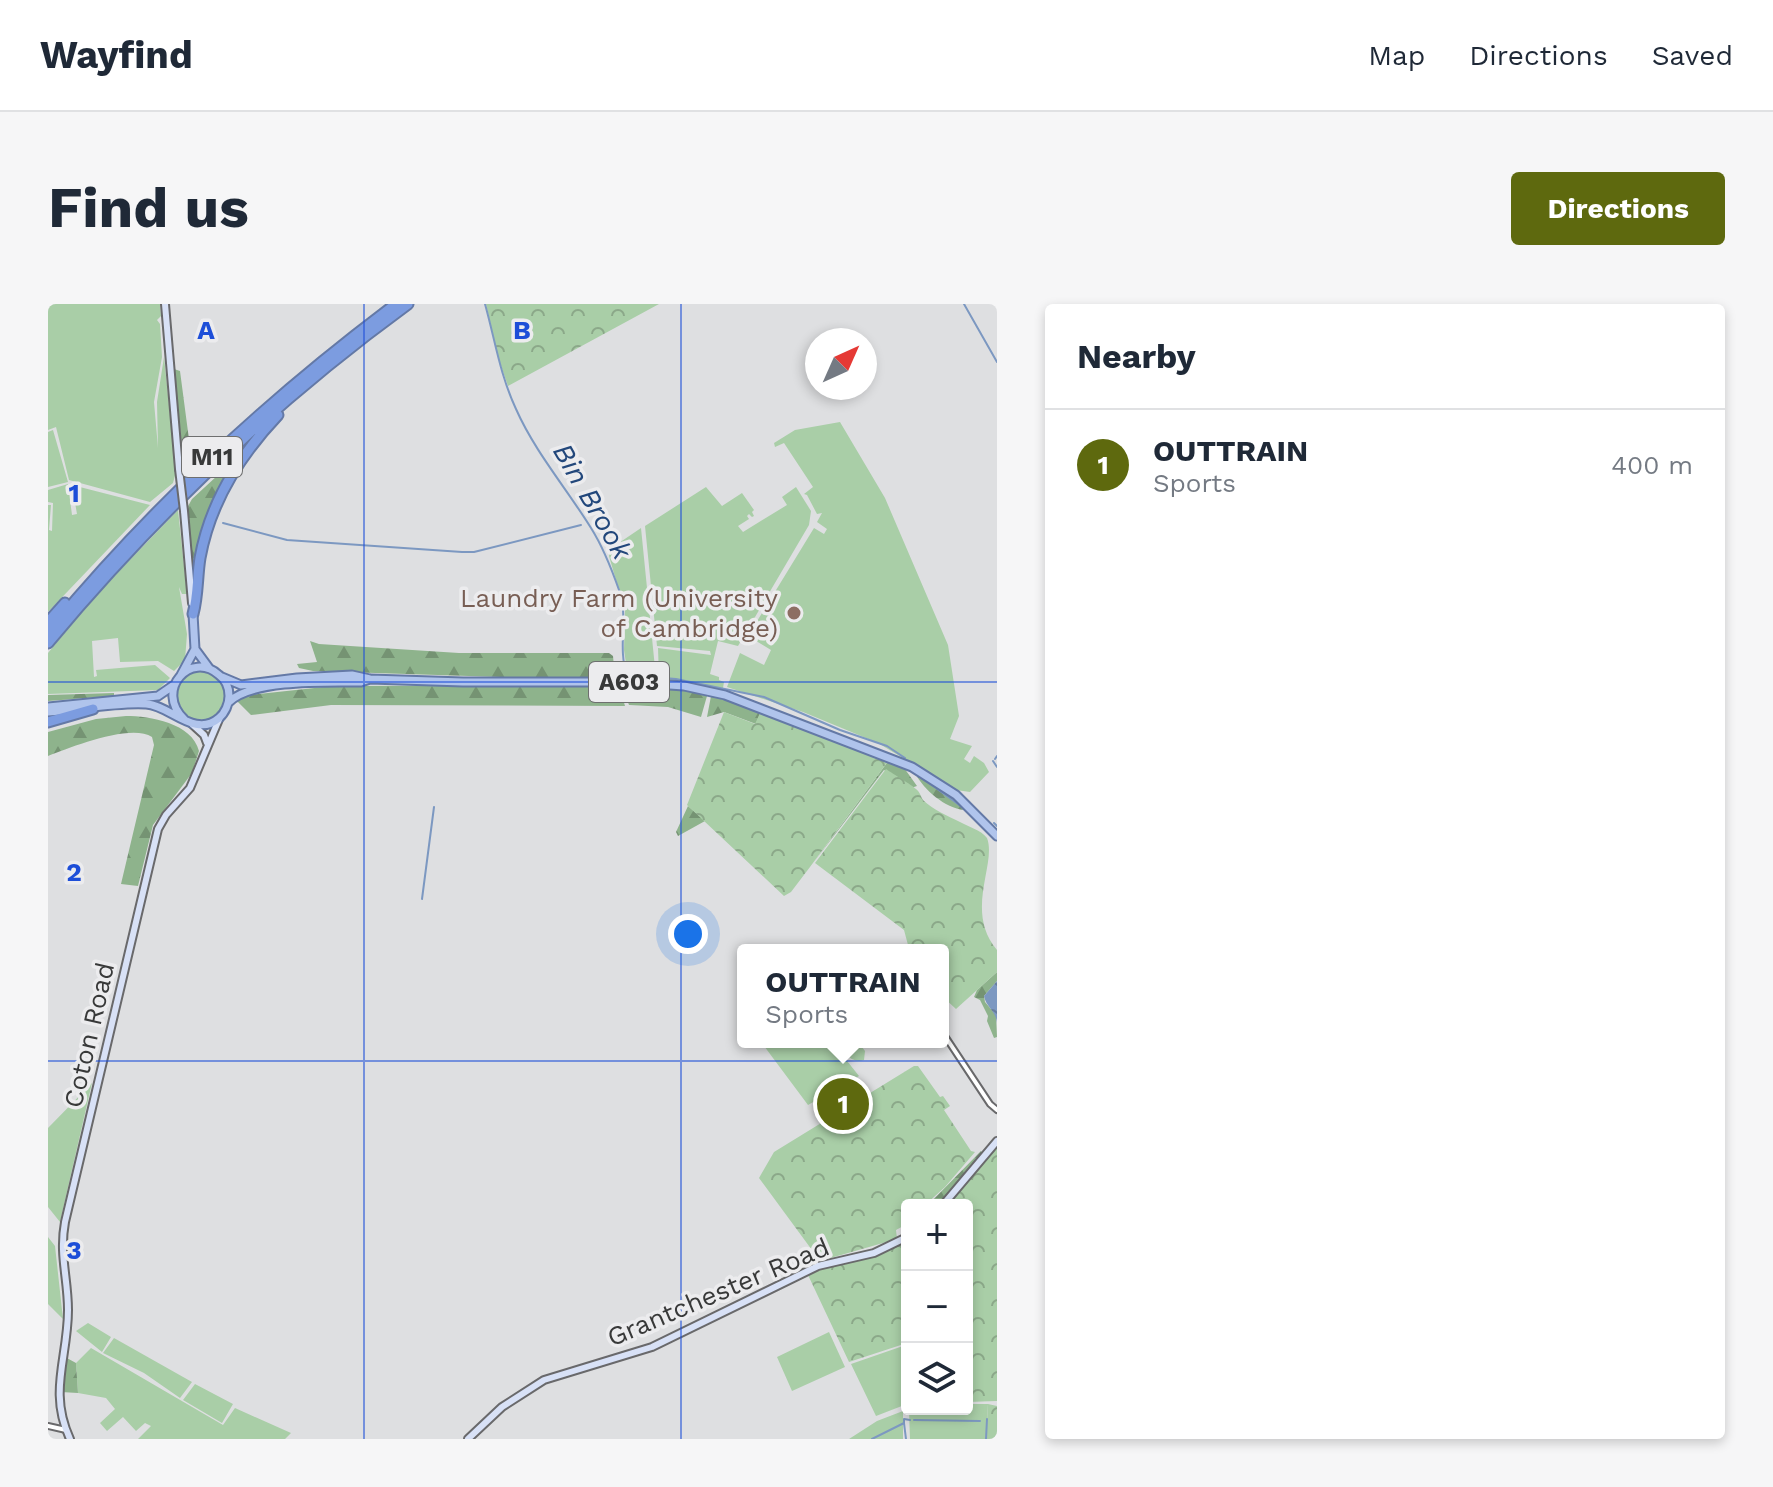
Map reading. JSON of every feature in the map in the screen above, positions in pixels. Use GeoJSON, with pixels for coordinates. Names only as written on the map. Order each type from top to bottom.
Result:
{"type":"FeatureCollection","features":[{"type":"Feature","properties":{"kind":"highway","name":"M11"},"geometry":{"type":"LineString","coordinates":[[48,633],[116,552],[228,441],[311,370],[396,304]]}},
{"type":"Feature","properties":{"kind":"highway","name":"M11"},"geometry":{"type":"LineString","coordinates":[[48,643],[144,534],[294,393],[408,304]]}},
{"type":"Feature","properties":{"kind":"highway"},"geometry":{"type":"LineString","coordinates":[[193,614],[207,528],[229,479],[259,435],[344,352]]}},
{"type":"Feature","properties":{"kind":"highway"},"geometry":{"type":"LineString","coordinates":[[48,622],[116,552]]}},
{"type":"Feature","properties":{"kind":"highway"},"geometry":{"type":"LineString","coordinates":[[48,722],[93,709]]}},
{"type":"Feature","properties":{"kind":"main road"},"geometry":{"type":"LineString","coordinates":[[48,710],[150,704],[186,721],[207,724],[220,717],[228,705],[229,690],[222,677],[204,663],[195,649],[193,614]]}},
{"type":"Feature","properties":{"kind":"main road"},"geometry":{"type":"LineString","coordinates":[[48,710],[158,696],[175,684],[195,649]]}},
{"type":"Feature","properties":{"kind":"main road"},"geometry":{"type":"LineString","coordinates":[[181,676],[196,668],[212,670]]}},
{"type":"Feature","properties":{"kind":"main road","name":"A603"},"geometry":{"type":"LineString","coordinates":[[222,677],[241,685],[318,676],[362,675],[370,679]]}},
{"type":"Feature","properties":{"kind":"main road","name":"A603"},"geometry":{"type":"LineString","coordinates":[[228,705],[238,694],[246,691],[370,679],[657,683],[710,692],[794,720],[912,767],[956,795],[997,836]]}},
{"type":"Feature","properties":{"kind":"main road"},"geometry":{"type":"LineString","coordinates":[[175,684],[173,703],[186,721]]}},
{"type":"Feature","properties":{"kind":"street"},"geometry":{"type":"LineString","coordinates":[[165,304],[193,614]]}},
{"type":"Feature","properties":{"kind":"street","name":"Coton Road"},"geometry":{"type":"LineString","coordinates":[[70,1439],[58,1405],[68,1307],[61,1242],[158,829],[190,788],[202,766],[220,717]]}},
{"type":"Feature","properties":{"kind":"street"},"geometry":{"type":"LineString","coordinates":[[186,721],[204,735],[208,746]]}},
{"type":"Feature","properties":{"kind":"street"},"geometry":{"type":"LineString","coordinates":[[949,1042],[997,1110]]}},
{"type":"Feature","properties":{"kind":"street"},"geometry":{"type":"LineString","coordinates":[[948,1199],[997,1141]]}},
{"type":"Feature","properties":{"kind":"street","name":"Grantchester Road"},"geometry":{"type":"LineString","coordinates":[[468,1439],[502,1407],[544,1380],[652,1347],[818,1266],[874,1253],[901,1240]]}},
{"type":"Feature","properties":{"kind":"street"},"geometry":{"type":"LineString","coordinates":[[48,1426],[66,1430]]}},
{"type":"Feature","properties":{"kind":"green space"},"geometry":{"type":"Polygon","coordinates":[[[48,304],[160,304],[161,316],[157,320],[160,324],[162,357],[154,402],[158,448],[157,402],[164,357],[176,472],[173,483],[150,502],[69,480],[56,427],[48,430],[48,304]]]}},
{"type":"Feature","properties":{"kind":"green space"},"geometry":{"type":"Polygon","coordinates":[[[486,304],[659,304],[508,386],[486,304]]]}},
{"type":"Feature","properties":{"kind":"green space"},"geometry":{"type":"Polygon","coordinates":[[[174,369],[180,371],[190,447],[187,461],[182,449],[174,369]]]}},
{"type":"Feature","properties":{"kind":"green space","name":"Laundry Farm (University of Cambridge)"},"geometry":{"type":"Polygon","coordinates":[[[840,422],[885,498],[948,645],[959,716],[950,739],[972,746],[964,759],[970,763],[974,756],[984,763],[989,772],[970,792],[956,790],[878,743],[803,712],[727,687],[740,653],[764,665],[771,650],[748,636],[814,528],[824,534],[827,529],[817,522],[822,513],[817,514],[804,494],[813,487],[784,443],[775,447],[774,443],[795,430],[840,422]]]}},
{"type":"Feature","properties":{"kind":"green space"},"geometry":{"type":"Polygon","coordinates":[[[53,430],[68,482],[48,487],[48,432],[53,430]]]}},
{"type":"Feature","properties":{"kind":"green space"},"geometry":{"type":"Polygon","coordinates":[[[231,463],[208,513],[193,570],[187,508],[192,499],[231,463]]]}},
{"type":"Feature","properties":{"kind":"green space"},"geometry":{"type":"Polygon","coordinates":[[[68,484],[72,515],[77,514],[72,485],[150,505],[48,612],[48,505],[51,505],[49,530],[52,531],[53,503],[48,502],[48,490],[68,484]]]}},
{"type":"Feature","properties":{"kind":"green space"},"geometry":{"type":"Polygon","coordinates":[[[706,487],[722,506],[742,493],[754,510],[754,516],[749,514],[749,519],[738,526],[743,532],[787,505],[782,497],[796,487],[811,511],[809,525],[738,646],[718,641],[710,674],[724,682],[723,688],[659,678],[658,648],[711,655],[710,651],[657,646],[645,526],[706,487]]]}},
{"type":"Feature","properties":{"kind":"green space"},"geometry":{"type":"Polygon","coordinates":[[[178,510],[187,594],[182,594],[179,587],[187,634],[185,660],[174,671],[158,661],[120,662],[118,638],[92,641],[94,677],[97,676],[96,670],[155,665],[170,678],[158,690],[48,694],[48,653],[94,597],[178,510]]]}},
{"type":"Feature","properties":{"kind":"green space"},"geometry":{"type":"Polygon","coordinates":[[[641,528],[656,678],[628,677],[624,650],[625,611],[609,556],[610,549],[641,528]]]}},
{"type":"Feature","properties":{"kind":"green space"},"geometry":{"type":"Polygon","coordinates":[[[310,641],[459,653],[609,653],[613,656],[615,677],[313,671],[299,668],[297,664],[317,662],[310,641]]]}},
{"type":"Feature","properties":{"kind":"green space"},"geometry":{"type":"Polygon","coordinates":[[[200,671],[218,678],[225,696],[218,714],[200,721],[182,714],[175,696],[182,678],[200,671]]]}},
{"type":"Feature","properties":{"kind":"green space"},"geometry":{"type":"Polygon","coordinates":[[[619,685],[625,706],[331,705],[251,715],[236,700],[250,695],[333,686],[619,685]]]}},
{"type":"Feature","properties":{"kind":"green space"},"geometry":{"type":"Polygon","coordinates":[[[622,686],[673,688],[707,696],[701,717],[668,707],[629,705],[622,686]]]}},
{"type":"Feature","properties":{"kind":"green space"},"geometry":{"type":"Polygon","coordinates":[[[114,693],[114,696],[48,701],[48,695],[114,693]]]}},
{"type":"Feature","properties":{"kind":"green space"},"geometry":{"type":"Polygon","coordinates":[[[711,696],[761,711],[756,724],[724,712],[707,717],[711,696]]]}},
{"type":"Feature","properties":{"kind":"green space"},"geometry":{"type":"Polygon","coordinates":[[[724,712],[755,724],[760,713],[889,760],[791,892],[784,896],[687,805],[724,712]]]}},
{"type":"Feature","properties":{"kind":"green space"},"geometry":{"type":"Polygon","coordinates":[[[126,716],[169,723],[188,734],[199,751],[192,773],[153,825],[138,886],[121,884],[154,745],[152,737],[142,733],[116,734],[48,756],[48,732],[96,719],[126,716]]]}},
{"type":"Feature","properties":{"kind":"green space"},"geometry":{"type":"Polygon","coordinates":[[[889,760],[902,765],[917,786],[911,788],[884,770],[814,862],[889,760]]]}},
{"type":"Feature","properties":{"kind":"green space"},"geometry":{"type":"Polygon","coordinates":[[[886,769],[914,787],[931,807],[987,838],[989,849],[983,889],[983,920],[997,950],[997,972],[956,1009],[949,1003],[949,944],[908,944],[904,930],[815,863],[886,769]]]}},
{"type":"Feature","properties":{"kind":"green space"},"geometry":{"type":"Polygon","coordinates":[[[915,773],[961,802],[964,810],[936,797],[915,773]]]}},
{"type":"Feature","properties":{"kind":"green space"},"geometry":{"type":"Polygon","coordinates":[[[688,806],[705,821],[678,836],[676,832],[688,806]]]}},
{"type":"Feature","properties":{"kind":"green space"},"geometry":{"type":"Polygon","coordinates":[[[997,972],[997,981],[984,996],[996,1015],[997,1037],[994,1038],[988,1016],[980,1000],[974,997],[977,990],[997,972]]]}},
{"type":"Feature","properties":{"kind":"green space"},"geometry":{"type":"Polygon","coordinates":[[[765,1048],[837,1048],[859,1076],[808,1105],[765,1048]]]}},
{"type":"Feature","properties":{"kind":"green space"},"geometry":{"type":"Polygon","coordinates":[[[842,1048],[863,1048],[864,1060],[851,1059],[842,1048]]]}},
{"type":"Feature","properties":{"kind":"green space"},"geometry":{"type":"Polygon","coordinates":[[[918,1066],[950,1106],[944,1110],[971,1151],[975,1152],[932,1199],[901,1199],[901,1227],[896,1230],[897,1239],[820,1261],[759,1178],[774,1152],[918,1066]]]}},
{"type":"Feature","properties":{"kind":"green space"},"geometry":{"type":"Polygon","coordinates":[[[92,1083],[60,1222],[48,1207],[48,1128],[92,1083]]]}},
{"type":"Feature","properties":{"kind":"green space"},"geometry":{"type":"Polygon","coordinates":[[[997,1144],[997,1401],[973,1402],[973,1199],[949,1199],[997,1144]]]}},
{"type":"Feature","properties":{"kind":"green space"},"geometry":{"type":"Polygon","coordinates":[[[981,1151],[983,1154],[944,1199],[934,1199],[981,1151]]]}},
{"type":"Feature","properties":{"kind":"green space"},"geometry":{"type":"Polygon","coordinates":[[[48,1237],[55,1246],[63,1319],[48,1304],[48,1237]]]}},
{"type":"Feature","properties":{"kind":"green space"},"geometry":{"type":"Polygon","coordinates":[[[901,1242],[901,1345],[849,1362],[808,1275],[901,1242]]]}},
{"type":"Feature","properties":{"kind":"green space"},"geometry":{"type":"Polygon","coordinates":[[[88,1323],[111,1337],[102,1352],[76,1331],[88,1323]]]}},
{"type":"Feature","properties":{"kind":"green space"},"geometry":{"type":"Polygon","coordinates":[[[829,1332],[845,1367],[792,1391],[777,1357],[829,1332]]]}},
{"type":"Feature","properties":{"kind":"green space"},"geometry":{"type":"Polygon","coordinates":[[[114,1338],[192,1382],[180,1398],[144,1373],[103,1353],[114,1338]]]}},
{"type":"Feature","properties":{"kind":"green space"},"geometry":{"type":"Polygon","coordinates":[[[901,1347],[901,1406],[876,1416],[851,1364],[901,1347]]]}},
{"type":"Feature","properties":{"kind":"green space"},"geometry":{"type":"Polygon","coordinates":[[[91,1348],[223,1425],[235,1408],[291,1433],[285,1439],[138,1439],[151,1426],[145,1423],[136,1431],[123,1417],[107,1431],[100,1423],[115,1409],[106,1398],[78,1393],[76,1363],[91,1348]]]}},
{"type":"Feature","properties":{"kind":"green space"},"geometry":{"type":"Polygon","coordinates":[[[65,1357],[76,1363],[78,1393],[61,1392],[65,1357]]]}},
{"type":"Feature","properties":{"kind":"green space"},"geometry":{"type":"Polygon","coordinates":[[[195,1384],[233,1404],[222,1423],[183,1400],[195,1384]]]}},
{"type":"Feature","properties":{"kind":"green space"},"geometry":{"type":"Polygon","coordinates":[[[973,1404],[988,1404],[986,1439],[910,1439],[909,1415],[973,1415],[973,1404]]]}},
{"type":"Feature","properties":{"kind":"green space"},"geometry":{"type":"Polygon","coordinates":[[[988,1404],[997,1406],[997,1439],[986,1439],[988,1404]]]}},
{"type":"Feature","properties":{"kind":"green space"},"geometry":{"type":"Polygon","coordinates":[[[901,1412],[903,1439],[849,1439],[877,1421],[901,1412]]]}},
{"type":"Feature","properties":{"kind":"water"},"geometry":{"type":"Polygon","coordinates":[[[997,981],[997,1023],[984,996],[997,981]]]}},
{"type":"Feature","properties":{"kind":"waterway","name":"Bin Brook"},"geometry":{"type":"LineString","coordinates":[[485,304],[516,409],[542,455],[595,535],[613,575],[622,600],[623,654],[627,675],[676,679],[764,697],[840,730],[887,746],[905,758]]}},
{"type":"Feature","properties":{"kind":"waterway"},"geometry":{"type":"LineString","coordinates":[[964,304],[997,362]]}},
{"type":"Feature","properties":{"kind":"waterway"},"geometry":{"type":"LineString","coordinates":[[223,523],[287,540],[462,552],[474,552],[581,525]]}},
{"type":"Feature","properties":{"kind":"waterway"},"geometry":{"type":"LineString","coordinates":[[993,761],[997,767]]}},
{"type":"Feature","properties":{"kind":"waterway","name":"Bin Brook"},"geometry":{"type":"LineString","coordinates":[[925,780],[962,807]]}},
{"type":"Feature","properties":{"kind":"waterway"},"geometry":{"type":"LineString","coordinates":[[422,899],[434,807]]}},
{"type":"Feature","properties":{"kind":"waterway","name":"Bin Brook"},"geometry":{"type":"LineString","coordinates":[[994,823],[997,826]]}},
{"type":"Feature","properties":{"kind":"waterway"},"geometry":{"type":"LineString","coordinates":[[904,1423],[904,1419],[910,1420]]}},
{"type":"Feature","properties":{"kind":"waterway"},"geometry":{"type":"LineString","coordinates":[[986,1439],[987,1419]]}},
{"type":"Feature","properties":{"kind":"waterway"},"geometry":{"type":"LineString","coordinates":[[914,1420],[980,1421]]}},
{"type":"Feature","properties":{"kind":"waterway"},"geometry":{"type":"LineString","coordinates":[[872,1439],[904,1423],[906,1439]]}},
{"type":"Feature","properties":{"kind":"place","name":"Laundry Farm (University of Cambridge)"},"geometry":{"type":"Point","coordinates":[794,613]}},
{"type":"Feature","properties":{"kind":"place","name":"OUTTRAIN"},"geometry":{"type":"Point","coordinates":[843,1104]}}]}
